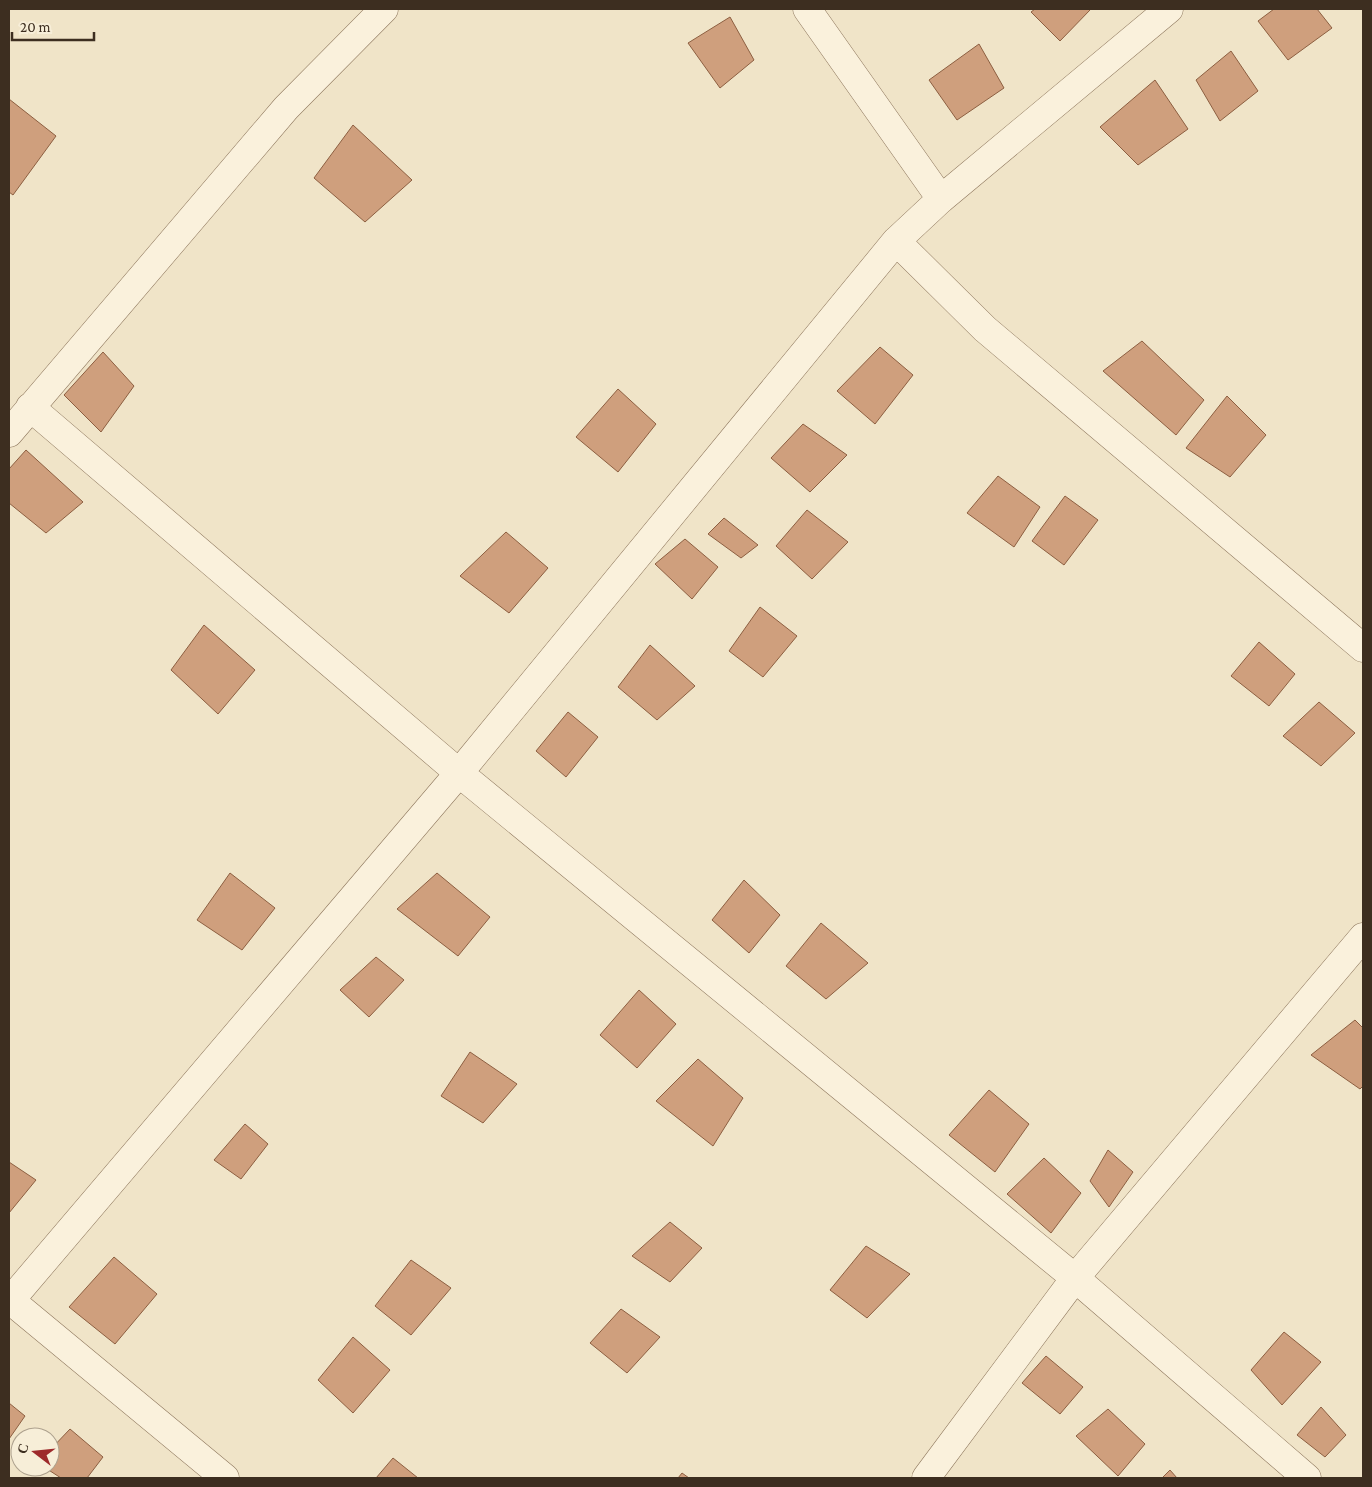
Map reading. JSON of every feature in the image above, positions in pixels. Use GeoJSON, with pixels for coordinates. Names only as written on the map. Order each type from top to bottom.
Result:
{"type":"FeatureCollection","features":[{"type":"Feature","properties":{"kind":"street"},"geometry":{"type":"LineString","coordinates":[[9,433],[286,108],[384,9]]}},
{"type":"Feature","properties":{"kind":"street"},"geometry":{"type":"LineString","coordinates":[[807,9],[941,199]]}},
{"type":"Feature","properties":{"kind":"street"},"geometry":{"type":"LineString","coordinates":[[225,1478],[9,1301],[459,773],[896,241],[941,199],[1169,9]]}},
{"type":"Feature","properties":{"kind":"street"},"geometry":{"type":"LineString","coordinates":[[896,241],[985,329],[1363,648]]}},
{"type":"Feature","properties":{"kind":"street"},"geometry":{"type":"LineString","coordinates":[[30,407],[459,773],[1075,1278],[1306,1478]]}},
{"type":"Feature","properties":{"kind":"street"},"geometry":{"type":"LineString","coordinates":[[926,1478],[1075,1278],[1363,938]]}},
{"type":"Feature","properties":{"kind":"building"},"geometry":{"type":"Polygon","coordinates":[[[1035,9],[1090,10],[1060,41],[1031,12],[1035,9]]]}},
{"type":"Feature","properties":{"kind":"building"},"geometry":{"type":"Polygon","coordinates":[[[1274,9],[1317,9],[1332,28],[1288,60],[1258,21],[1274,9]]]}},
{"type":"Feature","properties":{"kind":"building"},"geometry":{"type":"Polygon","coordinates":[[[730,17],[754,60],[720,88],[688,43],[730,17]]]}},
{"type":"Feature","properties":{"kind":"building"},"geometry":{"type":"Polygon","coordinates":[[[979,44],[1004,88],[957,120],[929,80],[979,44]]]}},
{"type":"Feature","properties":{"kind":"building"},"geometry":{"type":"Polygon","coordinates":[[[1231,51],[1258,91],[1220,121],[1196,80],[1231,51]]]}},
{"type":"Feature","properties":{"kind":"building"},"geometry":{"type":"Polygon","coordinates":[[[1155,80],[1188,129],[1138,165],[1100,127],[1155,80]]]}},
{"type":"Feature","properties":{"kind":"building"},"geometry":{"type":"Polygon","coordinates":[[[9,99],[56,136],[13,195],[9,192],[9,99]]]}},
{"type":"Feature","properties":{"kind":"building"},"geometry":{"type":"Polygon","coordinates":[[[353,125],[412,180],[365,222],[314,178],[353,125]]]}},
{"type":"Feature","properties":{"kind":"building"},"geometry":{"type":"Polygon","coordinates":[[[1142,341],[1204,400],[1176,435],[1103,371],[1142,341]]]}},
{"type":"Feature","properties":{"kind":"building"},"geometry":{"type":"Polygon","coordinates":[[[880,347],[913,375],[875,424],[837,391],[880,347]]]}},
{"type":"Feature","properties":{"kind":"building"},"geometry":{"type":"Polygon","coordinates":[[[103,352],[134,386],[101,432],[64,395],[103,352]]]}},
{"type":"Feature","properties":{"kind":"building"},"geometry":{"type":"Polygon","coordinates":[[[618,389],[656,424],[618,472],[576,437],[618,389]]]}},
{"type":"Feature","properties":{"kind":"building"},"geometry":{"type":"Polygon","coordinates":[[[1227,396],[1266,435],[1230,477],[1186,448],[1227,396]]]}},
{"type":"Feature","properties":{"kind":"building"},"geometry":{"type":"Polygon","coordinates":[[[803,424],[847,455],[810,492],[771,458],[803,424]]]}},
{"type":"Feature","properties":{"kind":"building"},"geometry":{"type":"Polygon","coordinates":[[[26,450],[83,502],[46,533],[9,503],[9,469],[26,450]]]}},
{"type":"Feature","properties":{"kind":"building"},"geometry":{"type":"Polygon","coordinates":[[[998,476],[1040,507],[1014,547],[967,513],[998,476]]]}},
{"type":"Feature","properties":{"kind":"building"},"geometry":{"type":"Polygon","coordinates":[[[1065,496],[1098,520],[1064,565],[1032,541],[1065,496]]]}},
{"type":"Feature","properties":{"kind":"building"},"geometry":{"type":"Polygon","coordinates":[[[807,510],[848,542],[812,579],[776,546],[807,510]]]}},
{"type":"Feature","properties":{"kind":"building"},"geometry":{"type":"Polygon","coordinates":[[[724,518],[758,545],[741,558],[708,534],[724,518]]]}},
{"type":"Feature","properties":{"kind":"building"},"geometry":{"type":"Polygon","coordinates":[[[506,532],[548,568],[509,613],[460,576],[506,532]]]}},
{"type":"Feature","properties":{"kind":"building"},"geometry":{"type":"Polygon","coordinates":[[[685,539],[718,567],[692,599],[655,564],[685,539]]]}},
{"type":"Feature","properties":{"kind":"building"},"geometry":{"type":"Polygon","coordinates":[[[760,607],[797,636],[763,677],[729,651],[760,607]]]}},
{"type":"Feature","properties":{"kind":"building"},"geometry":{"type":"Polygon","coordinates":[[[204,625],[255,670],[218,714],[171,670],[204,625]]]}},
{"type":"Feature","properties":{"kind":"building"},"geometry":{"type":"Polygon","coordinates":[[[1259,642],[1295,674],[1269,706],[1231,676],[1259,642]]]}},
{"type":"Feature","properties":{"kind":"building"},"geometry":{"type":"Polygon","coordinates":[[[650,645],[695,686],[657,720],[618,687],[650,645]]]}},
{"type":"Feature","properties":{"kind":"building"},"geometry":{"type":"Polygon","coordinates":[[[1319,702],[1355,733],[1321,766],[1283,736],[1319,702]]]}},
{"type":"Feature","properties":{"kind":"building"},"geometry":{"type":"Polygon","coordinates":[[[568,712],[598,737],[566,777],[536,751],[568,712]]]}},
{"type":"Feature","properties":{"kind":"building"},"geometry":{"type":"Polygon","coordinates":[[[230,873],[275,908],[242,950],[197,920],[230,873]]]}},
{"type":"Feature","properties":{"kind":"building"},"geometry":{"type":"Polygon","coordinates":[[[437,873],[490,917],[458,956],[397,909],[437,873]]]}},
{"type":"Feature","properties":{"kind":"building"},"geometry":{"type":"Polygon","coordinates":[[[744,880],[780,915],[749,953],[712,920],[744,880]]]}},
{"type":"Feature","properties":{"kind":"building"},"geometry":{"type":"Polygon","coordinates":[[[821,923],[868,963],[826,999],[786,966],[821,923]]]}},
{"type":"Feature","properties":{"kind":"building"},"geometry":{"type":"Polygon","coordinates":[[[376,957],[404,980],[369,1017],[340,990],[376,957]]]}},
{"type":"Feature","properties":{"kind":"building"},"geometry":{"type":"Polygon","coordinates":[[[639,990],[676,1024],[637,1068],[600,1035],[639,990]]]}},
{"type":"Feature","properties":{"kind":"building"},"geometry":{"type":"Polygon","coordinates":[[[1355,1020],[1363,1028],[1363,1086],[1360,1089],[1311,1055],[1355,1020]]]}},
{"type":"Feature","properties":{"kind":"building"},"geometry":{"type":"Polygon","coordinates":[[[470,1052],[517,1084],[483,1123],[441,1096],[470,1052]]]}},
{"type":"Feature","properties":{"kind":"building"},"geometry":{"type":"Polygon","coordinates":[[[698,1059],[743,1098],[713,1146],[656,1101],[698,1059]]]}},
{"type":"Feature","properties":{"kind":"building"},"geometry":{"type":"Polygon","coordinates":[[[989,1090],[1029,1124],[995,1172],[949,1135],[989,1090]]]}},
{"type":"Feature","properties":{"kind":"building"},"geometry":{"type":"Polygon","coordinates":[[[245,1124],[268,1144],[241,1179],[214,1160],[245,1124]]]}},
{"type":"Feature","properties":{"kind":"building"},"geometry":{"type":"Polygon","coordinates":[[[1108,1150],[1133,1172],[1109,1207],[1090,1181],[1108,1150]]]}},
{"type":"Feature","properties":{"kind":"building"},"geometry":{"type":"Polygon","coordinates":[[[1044,1158],[1081,1193],[1051,1233],[1007,1194],[1044,1158]]]}},
{"type":"Feature","properties":{"kind":"building"},"geometry":{"type":"Polygon","coordinates":[[[9,1162],[36,1180],[9,1213],[9,1162]]]}},
{"type":"Feature","properties":{"kind":"building"},"geometry":{"type":"Polygon","coordinates":[[[670,1222],[702,1248],[670,1282],[632,1256],[670,1222]]]}},
{"type":"Feature","properties":{"kind":"building"},"geometry":{"type":"Polygon","coordinates":[[[866,1246],[910,1274],[867,1318],[830,1290],[866,1246]]]}},
{"type":"Feature","properties":{"kind":"building"},"geometry":{"type":"Polygon","coordinates":[[[114,1257],[157,1294],[115,1344],[69,1307],[114,1257]]]}},
{"type":"Feature","properties":{"kind":"building"},"geometry":{"type":"Polygon","coordinates":[[[411,1260],[451,1288],[411,1335],[375,1306],[411,1260]]]}},
{"type":"Feature","properties":{"kind":"building"},"geometry":{"type":"Polygon","coordinates":[[[621,1309],[660,1337],[627,1373],[590,1343],[621,1309]]]}},
{"type":"Feature","properties":{"kind":"building"},"geometry":{"type":"Polygon","coordinates":[[[1284,1332],[1321,1362],[1282,1405],[1251,1370],[1284,1332]]]}},
{"type":"Feature","properties":{"kind":"building"},"geometry":{"type":"Polygon","coordinates":[[[353,1337],[390,1370],[353,1413],[318,1380],[353,1337]]]}},
{"type":"Feature","properties":{"kind":"building"},"geometry":{"type":"Polygon","coordinates":[[[1046,1356],[1083,1387],[1060,1414],[1022,1383],[1046,1356]]]}},
{"type":"Feature","properties":{"kind":"building"},"geometry":{"type":"Polygon","coordinates":[[[9,1403],[25,1416],[17,1427],[10,1427],[9,1439],[9,1403]]]}},
{"type":"Feature","properties":{"kind":"building"},"geometry":{"type":"Polygon","coordinates":[[[1321,1407],[1346,1435],[1325,1457],[1297,1435],[1321,1407]]]}},
{"type":"Feature","properties":{"kind":"building"},"geometry":{"type":"Polygon","coordinates":[[[1108,1409],[1145,1444],[1118,1476],[1076,1436],[1108,1409]]]}},
{"type":"Feature","properties":{"kind":"building"},"geometry":{"type":"Polygon","coordinates":[[[70,1429],[103,1457],[87,1478],[59,1477],[60,1440],[70,1429]]]}},
{"type":"Feature","properties":{"kind":"building"},"geometry":{"type":"Polygon","coordinates":[[[393,1458],[418,1478],[376,1478],[393,1458]]]}},
{"type":"Feature","properties":{"kind":"building"},"geometry":{"type":"Polygon","coordinates":[[[1170,1470],[1177,1478],[1162,1478],[1170,1470]]]}},
{"type":"Feature","properties":{"kind":"building"},"geometry":{"type":"Polygon","coordinates":[[[682,1473],[689,1478],[678,1478],[682,1473]]]}}]}
